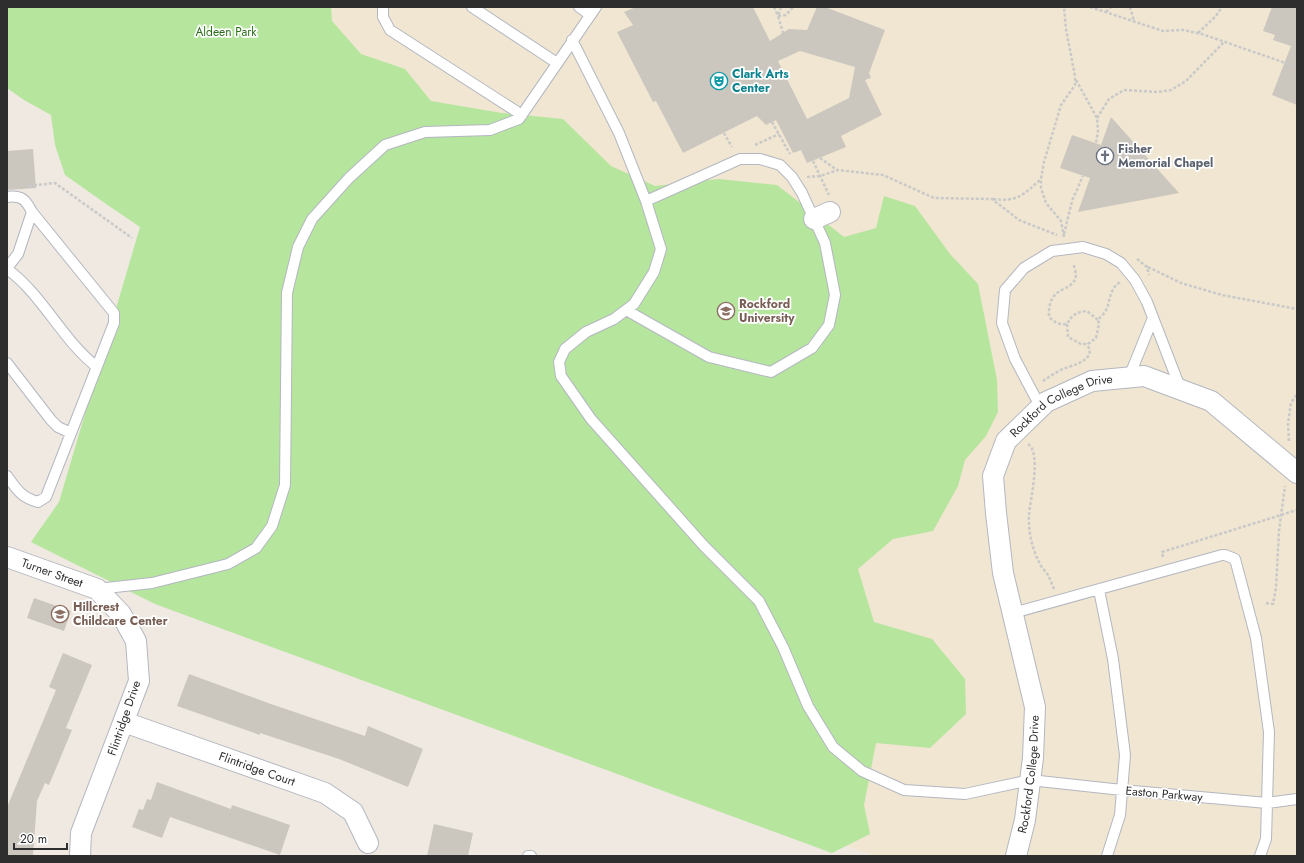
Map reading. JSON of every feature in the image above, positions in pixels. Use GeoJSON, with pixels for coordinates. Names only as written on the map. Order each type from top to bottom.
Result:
{"type":"FeatureCollection","features":[{"type":"Feature","properties":{"kind":"street","name":"Rockford College Drive"},"geometry":{"type":"LineString","coordinates":[[1016,856],[1025,820],[1033,758],[1035,707],[1003,573],[993,476],[1006,441],[1046,402],[1092,380],[1144,376],[1211,401],[1292,470]]}},
{"type":"Feature","properties":{"kind":"street","name":"Turner Street"},"geometry":{"type":"LineString","coordinates":[[7,557],[97,589]]}},
{"type":"Feature","properties":{"kind":"street","name":"Flintridge Drive"},"geometry":{"type":"LineString","coordinates":[[80,856],[81,833],[139,681],[136,641],[121,614],[97,589]]}},
{"type":"Feature","properties":{"kind":"street","name":"Flintridge Court"},"geometry":{"type":"LineString","coordinates":[[124,722],[325,793],[353,812],[368,844]]}},
{"type":"Feature","properties":{"kind":"lane"},"geometry":{"type":"LineString","coordinates":[[383,7],[383,17],[390,30],[522,115]]}},
{"type":"Feature","properties":{"kind":"lane"},"geometry":{"type":"LineString","coordinates":[[472,7],[557,63]]}},
{"type":"Feature","properties":{"kind":"lane"},"geometry":{"type":"LineString","coordinates":[[97,589],[152,583],[228,564],[256,548],[272,526],[285,484],[287,293],[298,246],[312,219],[349,178],[385,146],[425,132],[490,130],[519,119],[593,11],[579,7]]}},
{"type":"Feature","properties":{"kind":"lane","name":"Easton Parkway"},"geometry":{"type":"LineString","coordinates":[[572,40],[619,133],[646,201],[660,249],[654,272],[634,304],[614,318],[586,332],[565,349],[559,362],[561,376],[591,420],[704,546],[759,601],[783,647],[808,706],[833,747],[862,771],[904,790],[964,794],[1030,780],[1267,803],[1297,799]]}},
{"type":"Feature","properties":{"kind":"lane"},"geometry":{"type":"LineString","coordinates":[[626,310],[709,357],[770,372],[812,348],[829,325],[835,295],[826,243],[825,209],[802,193],[792,177],[780,165],[760,159],[740,158],[646,201]]}},
{"type":"Feature","properties":{"kind":"lane"},"geometry":{"type":"LineString","coordinates":[[7,197],[14,196],[26,201],[32,212],[114,313],[114,323],[46,497],[38,502],[19,494],[7,476]]}},
{"type":"Feature","properties":{"kind":"lane"},"geometry":{"type":"LineString","coordinates":[[32,212],[18,254],[7,269],[20,279],[76,348],[86,359],[97,367]]}},
{"type":"Feature","properties":{"kind":"lane"},"geometry":{"type":"LineString","coordinates":[[1040,408],[1015,359],[1002,323],[1005,290],[1024,268],[1052,251],[1083,247],[1106,254],[1121,263],[1135,280],[1147,302],[1181,390]]}},
{"type":"Feature","properties":{"kind":"lane"},"geometry":{"type":"LineString","coordinates":[[1129,377],[1153,318]]}},
{"type":"Feature","properties":{"kind":"lane"},"geometry":{"type":"LineString","coordinates":[[7,363],[51,420],[58,426],[71,433]]}},
{"type":"Feature","properties":{"kind":"lane"},"geometry":{"type":"LineString","coordinates":[[1013,613],[1222,555],[1235,559],[1256,638],[1269,732],[1266,839],[1260,856]]}},
{"type":"Feature","properties":{"kind":"lane"},"geometry":{"type":"LineString","coordinates":[[1098,590],[1113,659],[1125,755],[1120,815],[1107,856]]}},
{"type":"Feature","properties":{"kind":"path"},"geometry":{"type":"LineString","coordinates":[[774,7],[782,33]]}},
{"type":"Feature","properties":{"kind":"path"},"geometry":{"type":"LineString","coordinates":[[778,16],[781,7]]}},
{"type":"Feature","properties":{"kind":"path"},"geometry":{"type":"LineString","coordinates":[[778,16],[786,15],[793,7]]}},
{"type":"Feature","properties":{"kind":"path"},"geometry":{"type":"LineString","coordinates":[[1064,7],[1066,29],[1075,78],[1078,86],[1097,118],[1098,131],[1096,143]]}},
{"type":"Feature","properties":{"kind":"path"},"geometry":{"type":"LineString","coordinates":[[1090,7],[1163,31],[1183,30],[1198,33],[1297,67]]}},
{"type":"Feature","properties":{"kind":"path"},"geometry":{"type":"LineString","coordinates":[[1106,12],[1111,7]]}},
{"type":"Feature","properties":{"kind":"path"},"geometry":{"type":"LineString","coordinates":[[1130,7],[1134,21]]}},
{"type":"Feature","properties":{"kind":"path"},"geometry":{"type":"LineString","coordinates":[[1198,33],[1216,16],[1222,7]]}},
{"type":"Feature","properties":{"kind":"path"},"geometry":{"type":"LineString","coordinates":[[1097,118],[1109,100],[1124,90],[1158,92],[1171,90],[1186,81],[1224,42]]}},
{"type":"Feature","properties":{"kind":"path"},"geometry":{"type":"LineString","coordinates":[[1064,237],[1061,221],[1046,203],[1041,188],[1041,179],[1044,162],[1061,105],[1075,85],[1075,78]]}},
{"type":"Feature","properties":{"kind":"path"},"geometry":{"type":"LineString","coordinates":[[772,122],[790,155]]}},
{"type":"Feature","properties":{"kind":"path"},"geometry":{"type":"LineString","coordinates":[[751,146],[779,134]]}},
{"type":"Feature","properties":{"kind":"path"},"geometry":{"type":"LineString","coordinates":[[820,158],[838,170]]}},
{"type":"Feature","properties":{"kind":"path"},"geometry":{"type":"LineString","coordinates":[[813,161],[820,176],[825,209]]}},
{"type":"Feature","properties":{"kind":"path"},"geometry":{"type":"LineString","coordinates":[[820,176],[838,170],[883,175],[934,198],[1006,200],[1023,196],[1041,179]]}},
{"type":"Feature","properties":{"kind":"path"},"geometry":{"type":"LineString","coordinates":[[1064,237],[1072,202],[1083,176]]}},
{"type":"Feature","properties":{"kind":"path"},"geometry":{"type":"LineString","coordinates":[[27,186],[55,183],[132,238]]}},
{"type":"Feature","properties":{"kind":"path"},"geometry":{"type":"LineString","coordinates":[[992,199],[1019,220],[1054,235],[1069,237]]}},
{"type":"Feature","properties":{"kind":"path"},"geometry":{"type":"LineString","coordinates":[[1060,238],[1064,237]]}},
{"type":"Feature","properties":{"kind":"path"},"geometry":{"type":"LineString","coordinates":[[1131,255],[1147,267],[1181,283],[1222,296],[1297,309]]}},
{"type":"Feature","properties":{"kind":"path"},"geometry":{"type":"LineString","coordinates":[[1067,324],[1062,325],[1053,321],[1049,317],[1049,310],[1052,298],[1074,280],[1076,274],[1074,265]]}},
{"type":"Feature","properties":{"kind":"path"},"geometry":{"type":"LineString","coordinates":[[1147,267],[1150,277]]}},
{"type":"Feature","properties":{"kind":"path"},"geometry":{"type":"LineString","coordinates":[[1098,320],[1105,312],[1110,295],[1115,287],[1119,282],[1123,282]]}},
{"type":"Feature","properties":{"kind":"path"},"geometry":{"type":"LineString","coordinates":[[1087,311],[1098,320],[1099,324],[1096,338],[1088,344],[1081,344],[1068,337],[1067,324],[1072,316],[1078,312],[1087,311]]}},
{"type":"Feature","properties":{"kind":"path"},"geometry":{"type":"LineString","coordinates":[[1031,389],[1060,370],[1087,359],[1090,354],[1088,344]]}},
{"type":"Feature","properties":{"kind":"path"},"geometry":{"type":"LineString","coordinates":[[1266,603],[1273,604],[1276,588],[1281,514],[1292,470],[1288,436],[1289,415],[1291,403],[1297,394]]}},
{"type":"Feature","properties":{"kind":"path"},"geometry":{"type":"LineString","coordinates":[[1013,435],[1031,446],[1034,452],[1035,471],[1028,517],[1031,539],[1040,564],[1048,575],[1059,600]]}},
{"type":"Feature","properties":{"kind":"path"},"geometry":{"type":"LineString","coordinates":[[1164,560],[1162,552],[1297,510]]}},
{"type":"Feature","properties":{"kind":"shaded area","name":"Rockford University"},"geometry":{"type":"Polygon","coordinates":[[[263,7],[1297,7],[1297,856],[874,856],[69,557],[263,7]]]}},
{"type":"Feature","properties":{"kind":"green space","name":"Aldeen Park"},"geometry":{"type":"Polygon","coordinates":[[[7,7],[331,7],[332,21],[361,54],[405,69],[431,101],[502,113],[563,119],[611,166],[655,186],[719,179],[777,185],[844,237],[876,228],[884,196],[915,206],[950,254],[978,284],[997,380],[998,412],[986,436],[965,460],[958,486],[933,531],[893,539],[858,569],[874,622],[932,639],[965,679],[966,714],[930,748],[876,743],[864,805],[870,834],[832,853],[155,604],[31,542],[59,502],[140,227],[65,175],[55,145],[51,115],[24,100],[7,88],[7,7]]]}},
{"type":"Feature","properties":{"kind":"building"},"geometry":{"type":"Polygon","coordinates":[[[636,7],[753,7],[770,41],[789,29],[807,30],[817,7],[825,7],[885,30],[869,73],[871,78],[865,80],[882,115],[841,136],[846,147],[807,163],[801,150],[793,153],[776,120],[766,125],[757,116],[683,153],[656,101],[653,102],[617,32],[633,25],[624,12],[636,7]],[[800,51],[778,61],[807,119],[849,98],[855,67],[800,51]]]}},
{"type":"Feature","properties":{"kind":"building"},"geometry":{"type":"Polygon","coordinates":[[[1272,7],[1297,7],[1297,105],[1272,95],[1291,46],[1273,40],[1275,35],[1263,31],[1272,7]]]}},
{"type":"Feature","properties":{"kind":"building","name":"Fisher Memorial Chapel"},"geometry":{"type":"Polygon","coordinates":[[[1111,117],[1179,193],[1078,212],[1090,178],[1060,168],[1072,135],[1101,145],[1111,117]]]}},
{"type":"Feature","properties":{"kind":"building"},"geometry":{"type":"Polygon","coordinates":[[[33,149],[36,188],[7,190],[7,151],[33,149]]]}},
{"type":"Feature","properties":{"kind":"building"},"geometry":{"type":"Polygon","coordinates":[[[34,598],[71,611],[64,631],[27,618],[34,598]]]}},
{"type":"Feature","properties":{"kind":"building"},"geometry":{"type":"Polygon","coordinates":[[[63,653],[92,665],[66,728],[72,730],[49,785],[45,783],[37,801],[33,856],[7,856],[8,805],[56,690],[49,687],[63,653]]]}},
{"type":"Feature","properties":{"kind":"building"},"geometry":{"type":"Polygon","coordinates":[[[189,674],[365,736],[368,726],[423,749],[408,787],[339,759],[260,733],[260,735],[177,706],[189,674]]]}},
{"type":"Feature","properties":{"kind":"building"},"geometry":{"type":"Polygon","coordinates":[[[157,782],[231,809],[232,805],[290,825],[280,855],[170,817],[162,838],[132,827],[139,809],[143,810],[147,799],[151,800],[157,782]]]}},
{"type":"Feature","properties":{"kind":"building"},"geometry":{"type":"Polygon","coordinates":[[[434,824],[473,833],[468,856],[427,856],[434,824]]]}},
{"type":"Feature","properties":{"kind":"place","name":"Clark Arts Center"},"geometry":{"type":"Point","coordinates":[719,81]}},
{"type":"Feature","properties":{"kind":"place","name":"Fisher Memorial Chapel"},"geometry":{"type":"Point","coordinates":[1105,156]}},
{"type":"Feature","properties":{"kind":"place","name":"Rockford University"},"geometry":{"type":"Point","coordinates":[726,311]}},
{"type":"Feature","properties":{"kind":"place","name":"Hillcrest Childcare Center"},"geometry":{"type":"Point","coordinates":[60,614]}}]}
